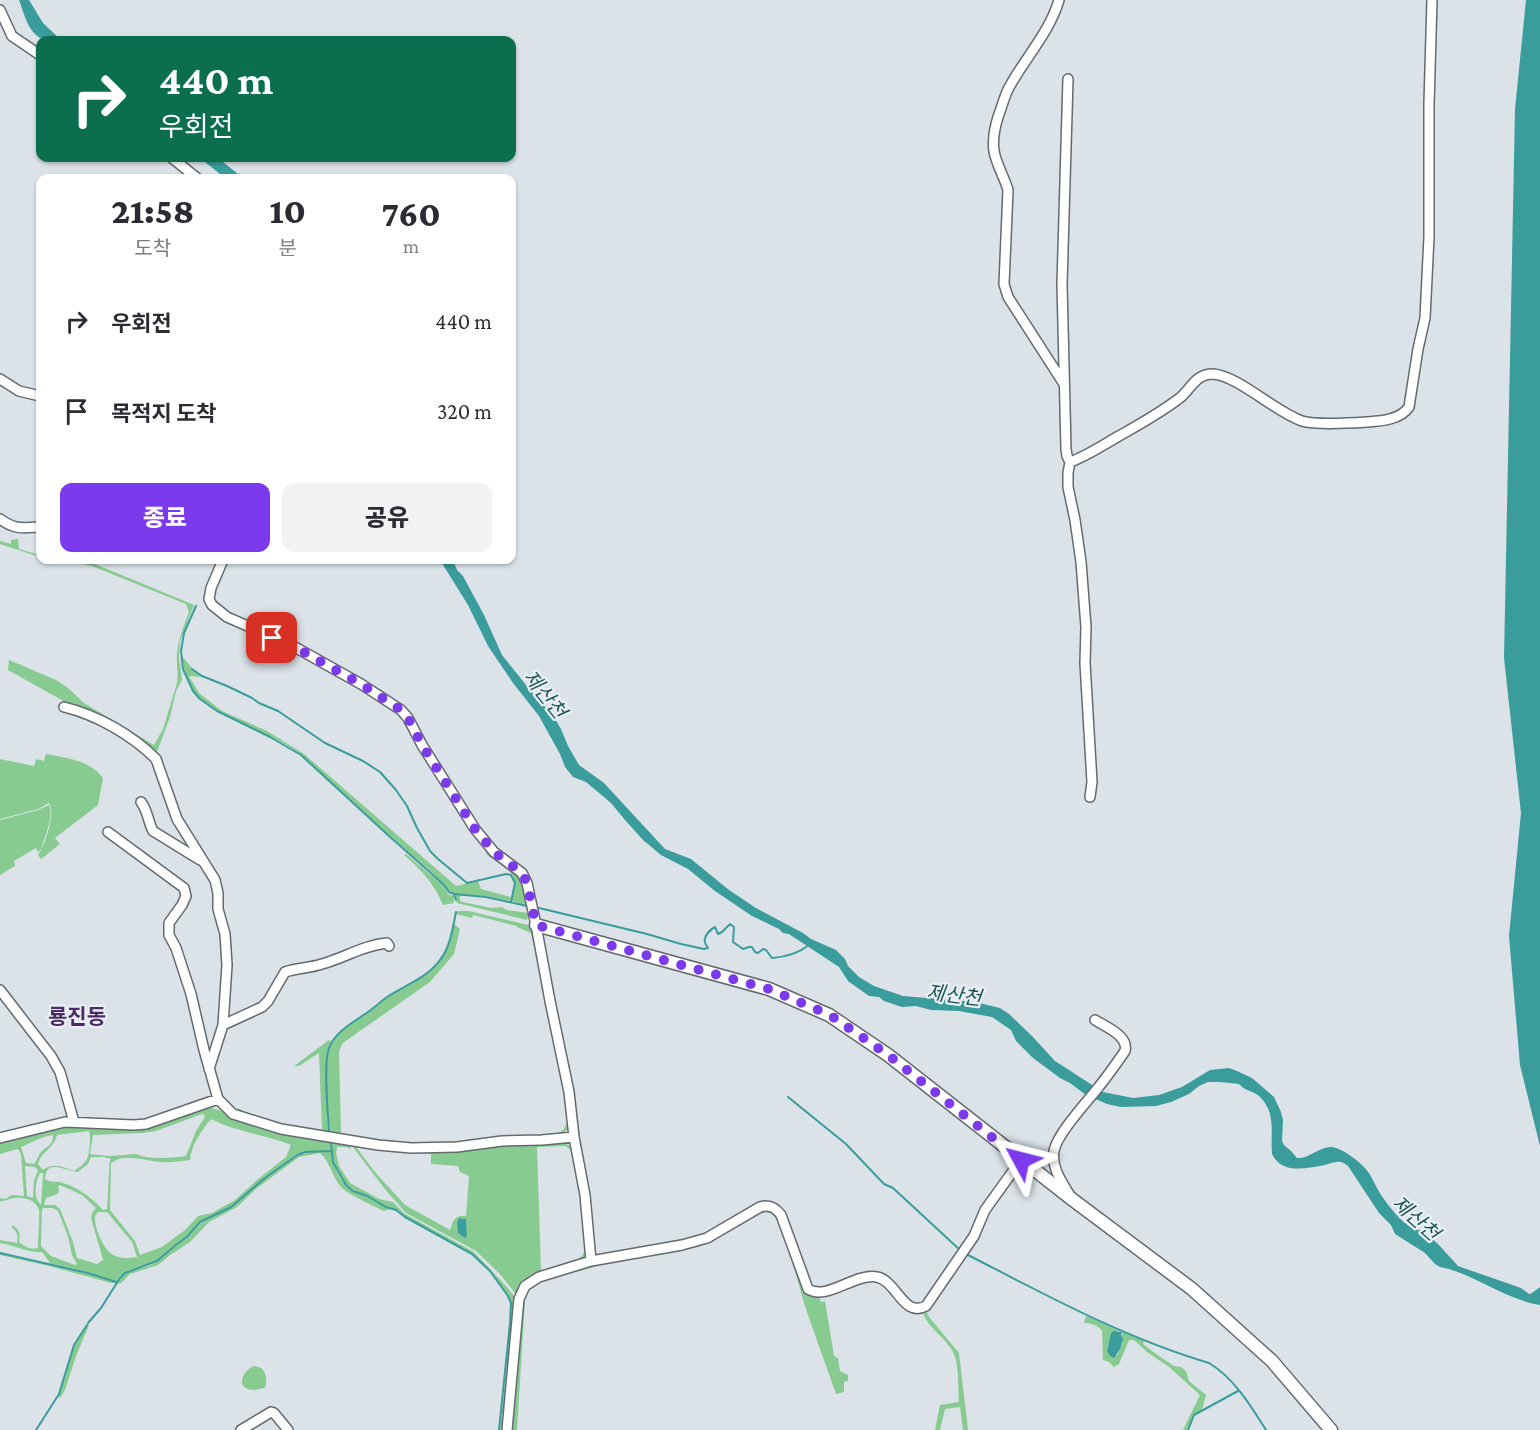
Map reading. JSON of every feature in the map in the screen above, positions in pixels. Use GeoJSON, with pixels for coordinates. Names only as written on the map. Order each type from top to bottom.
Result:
{"type":"FeatureCollection","features":[{"type":"Feature","properties":{"kind":"street"},"geometry":{"type":"LineString","coordinates":[[1059,0],[1056,12],[1010,86],[998,118],[993,142],[994,153],[1008,190],[1004,284],[1008,297],[1065,386]]}},
{"type":"Feature","properties":{"kind":"street"},"geometry":{"type":"LineString","coordinates":[[1070,462],[1160,411],[1184,394],[1197,379],[1205,375],[1217,375],[1234,381],[1303,421],[1376,421],[1392,418],[1407,411],[1425,318],[1429,237],[1432,0]]}},
{"type":"Feature","properties":{"kind":"street"},"geometry":{"type":"LineString","coordinates":[[0,10],[2,23],[12,36],[36,53]]}},
{"type":"Feature","properties":{"kind":"street"},"geometry":{"type":"LineString","coordinates":[[1068,80],[1062,249],[1066,449],[1070,462],[1068,487],[1079,542],[1086,627],[1086,674],[1092,782],[1090,797]]}},
{"type":"Feature","properties":{"kind":"street"},"geometry":{"type":"LineString","coordinates":[[177,162],[192,174]]}},
{"type":"Feature","properties":{"kind":"street"},"geometry":{"type":"LineString","coordinates":[[0,379],[19,391],[36,395]]}},
{"type":"Feature","properties":{"kind":"street"},"geometry":{"type":"LineString","coordinates":[[0,519],[15,528],[36,527]]}},
{"type":"Feature","properties":{"kind":"street"},"geometry":{"type":"LineString","coordinates":[[220,564],[211,588],[209,599],[212,605],[227,617],[293,646],[361,684],[401,710],[475,829],[494,852],[522,873],[527,883],[569,1092],[574,1137],[585,1196],[591,1261]]}},
{"type":"Feature","properties":{"kind":"street"},"geometry":{"type":"LineString","coordinates":[[64,707],[92,717],[123,733],[150,752],[156,759],[177,819],[215,880],[218,909],[227,944],[226,988],[223,1025],[208,1069]]}},
{"type":"Feature","properties":{"kind":"street"},"geometry":{"type":"LineString","coordinates":[[141,802],[146,809],[153,831],[203,862]]}},
{"type":"Feature","properties":{"kind":"street"},"geometry":{"type":"LineString","coordinates":[[108,832],[184,888],[186,896],[170,923],[169,935],[176,948],[191,994],[208,1069],[218,1099],[233,1114],[281,1129],[378,1145],[437,1149],[502,1141],[574,1137]]}},
{"type":"Feature","properties":{"kind":"street"},"geometry":{"type":"LineString","coordinates":[[536,925],[769,989],[830,1015],[888,1055],[1021,1160],[1192,1289],[1272,1361],[1331,1430]]}},
{"type":"Feature","properties":{"kind":"street"},"geometry":{"type":"LineString","coordinates":[[223,1025],[268,1002],[285,972],[323,964],[380,944],[387,943],[389,946]]}},
{"type":"Feature","properties":{"kind":"street"},"geometry":{"type":"LineString","coordinates":[[0,990],[51,1056],[60,1072],[74,1122]]}},
{"type":"Feature","properties":{"kind":"street"},"geometry":{"type":"LineString","coordinates":[[1073,1200],[1059,1178],[1054,1149],[1126,1047],[1119,1036],[1095,1020]]}},
{"type":"Feature","properties":{"kind":"street"},"geometry":{"type":"LineString","coordinates":[[0,1138],[57,1123],[146,1124],[218,1099]]}},
{"type":"Feature","properties":{"kind":"street"},"geometry":{"type":"LineString","coordinates":[[507,1430],[518,1309],[525,1286],[539,1277],[591,1261],[701,1240],[760,1207],[770,1206],[781,1215],[808,1289],[817,1292],[826,1291],[862,1278],[877,1277],[892,1286],[905,1303],[911,1307],[922,1308],[926,1306],[962,1255],[974,1236],[985,1210],[1021,1160]]}},
{"type":"Feature","properties":{"kind":"street"},"geometry":{"type":"LineString","coordinates":[[241,1430],[271,1412],[288,1430]]}},
{"type":"Feature","properties":{"kind":"green space"},"geometry":{"type":"Polygon","coordinates":[[[18,539],[19,549],[36,556],[0,544],[0,541],[11,544],[11,540],[18,539]]]}},
{"type":"Feature","properties":{"kind":"green space"},"geometry":{"type":"Polygon","coordinates":[[[82,564],[95,564],[194,605],[180,641],[182,680],[176,691],[170,717],[157,752],[124,731],[8,670],[9,660],[56,680],[84,703],[154,745],[163,729],[177,683],[178,648],[182,633],[189,612],[186,604],[82,564]]]}},
{"type":"Feature","properties":{"kind":"green space"},"geometry":{"type":"Polygon","coordinates":[[[220,617],[295,649],[384,700],[407,718],[418,741],[463,815],[492,853],[512,867],[520,877],[525,887],[529,906],[512,901],[515,883],[511,873],[487,855],[403,723],[405,720],[403,717],[383,701],[312,660],[220,619],[220,617]]]}},
{"type":"Feature","properties":{"kind":"green space"},"geometry":{"type":"Polygon","coordinates":[[[182,656],[202,677],[189,676],[199,693],[222,711],[267,731],[304,754],[456,886],[478,881],[481,889],[511,897],[510,901],[486,896],[453,894],[433,873],[304,757],[274,738],[221,713],[199,697],[187,678],[182,656]]]}},
{"type":"Feature","properties":{"kind":"green space"},"geometry":{"type":"Polygon","coordinates":[[[46,754],[85,764],[103,778],[98,805],[55,838],[60,844],[41,859],[38,855],[44,844],[50,822],[49,803],[38,809],[0,819],[0,759],[34,766],[36,759],[44,761],[46,754]]]}},
{"type":"Feature","properties":{"kind":"green space"},"geometry":{"type":"Polygon","coordinates":[[[49,805],[50,821],[41,849],[38,852],[36,848],[14,861],[15,866],[0,875],[0,820],[49,805]]]}},
{"type":"Feature","properties":{"kind":"green space"},"geometry":{"type":"Polygon","coordinates":[[[406,854],[445,887],[448,894],[454,896],[454,903],[443,905],[432,884],[404,855],[406,854]]]}},
{"type":"Feature","properties":{"kind":"green space"},"geometry":{"type":"Polygon","coordinates":[[[455,895],[460,895],[462,902],[529,913],[527,920],[457,903],[455,895]]]}},
{"type":"Feature","properties":{"kind":"green space"},"geometry":{"type":"Polygon","coordinates":[[[459,911],[469,911],[528,925],[533,930],[571,1121],[567,1130],[561,1135],[459,1145],[397,1145],[331,1134],[327,1076],[330,1047],[347,1027],[434,968],[445,954],[454,924],[460,929],[454,954],[430,982],[342,1044],[339,1052],[341,1133],[396,1143],[447,1144],[510,1136],[530,1137],[558,1134],[564,1129],[568,1120],[564,1086],[531,933],[517,926],[473,915],[472,918],[456,914],[459,911]]]}},
{"type":"Feature","properties":{"kind":"green space"},"geometry":{"type":"Polygon","coordinates":[[[329,1040],[331,1041],[327,1051],[326,1065],[328,1133],[283,1126],[237,1109],[267,1120],[322,1130],[319,1053],[299,1066],[294,1066],[329,1040]]]}},
{"type":"Feature","properties":{"kind":"green space"},"geometry":{"type":"Polygon","coordinates":[[[210,1108],[264,1129],[349,1144],[351,1149],[337,1147],[336,1153],[339,1166],[350,1183],[379,1199],[393,1202],[405,1214],[474,1252],[514,1296],[516,1303],[505,1430],[500,1430],[511,1323],[511,1303],[508,1295],[490,1271],[472,1253],[348,1186],[337,1170],[331,1144],[331,1151],[305,1151],[296,1154],[231,1206],[200,1222],[187,1237],[156,1261],[127,1271],[119,1277],[117,1282],[50,1263],[42,1252],[0,1243],[0,1240],[17,1243],[17,1234],[12,1225],[19,1232],[19,1242],[28,1248],[38,1248],[39,1210],[35,1204],[22,1198],[13,1198],[0,1203],[0,1198],[5,1199],[12,1195],[24,1196],[21,1154],[18,1149],[0,1154],[0,1143],[58,1126],[124,1128],[210,1108]],[[202,1114],[156,1131],[93,1135],[90,1154],[109,1156],[136,1154],[161,1158],[186,1156],[196,1131],[205,1117],[202,1114]],[[211,1119],[195,1143],[190,1160],[156,1162],[123,1158],[111,1163],[110,1210],[135,1241],[140,1255],[162,1247],[185,1230],[198,1216],[212,1213],[235,1200],[286,1157],[291,1145],[211,1119]],[[89,1131],[57,1135],[38,1164],[43,1170],[55,1166],[74,1171],[86,1161],[90,1146],[89,1131]],[[53,1135],[21,1147],[26,1163],[34,1164],[41,1152],[51,1143],[53,1135]],[[91,1157],[88,1164],[78,1172],[57,1167],[49,1169],[45,1179],[61,1182],[74,1188],[103,1210],[107,1209],[111,1159],[91,1157]],[[25,1166],[27,1196],[33,1198],[34,1181],[38,1170],[35,1167],[25,1166]],[[40,1173],[36,1193],[41,1204],[43,1173],[40,1173]],[[60,1185],[58,1186],[59,1192],[46,1198],[44,1205],[55,1205],[60,1209],[77,1258],[97,1264],[103,1260],[91,1218],[96,1208],[82,1195],[60,1185]],[[44,1208],[42,1209],[41,1246],[51,1256],[77,1264],[58,1211],[53,1208],[44,1208]],[[98,1212],[95,1222],[101,1240],[111,1254],[125,1258],[137,1257],[132,1242],[107,1212],[98,1212]]]}},
{"type":"Feature","properties":{"kind":"green space"},"geometry":{"type":"Polygon","coordinates":[[[563,1143],[574,1150],[578,1159],[589,1245],[588,1252],[582,1260],[531,1279],[523,1287],[518,1299],[500,1274],[476,1251],[406,1213],[384,1188],[352,1144],[398,1150],[448,1151],[515,1144],[563,1143]],[[565,1146],[537,1147],[541,1271],[568,1264],[581,1257],[586,1244],[586,1235],[579,1192],[578,1168],[573,1153],[565,1146]],[[357,1148],[374,1171],[405,1205],[450,1230],[455,1219],[459,1216],[466,1216],[469,1176],[460,1172],[458,1166],[431,1164],[431,1154],[357,1148]],[[460,1218],[457,1223],[458,1233],[467,1236],[466,1219],[460,1218]]]}},
{"type":"Feature","properties":{"kind":"green space"},"geometry":{"type":"Polygon","coordinates":[[[319,1151],[331,1152],[338,1173],[351,1190],[392,1208],[384,1211],[344,1190],[320,1153],[299,1157],[257,1188],[237,1207],[209,1222],[190,1242],[158,1265],[130,1274],[117,1284],[120,1278],[128,1272],[157,1262],[188,1238],[201,1223],[231,1207],[297,1155],[319,1151]]]}},
{"type":"Feature","properties":{"kind":"green space"},"geometry":{"type":"Polygon","coordinates":[[[760,1209],[774,1209],[801,1274],[818,1294],[821,1302],[825,1301],[834,1356],[838,1358],[840,1371],[848,1375],[848,1381],[844,1382],[844,1392],[836,1394],[805,1306],[782,1230],[773,1215],[765,1212],[698,1247],[605,1264],[543,1281],[530,1289],[525,1300],[517,1430],[510,1430],[520,1307],[529,1285],[592,1263],[688,1246],[760,1209]]]}},
{"type":"Feature","properties":{"kind":"green space"},"geometry":{"type":"Polygon","coordinates":[[[0,1253],[88,1273],[116,1283],[0,1255],[0,1253]]]}},
{"type":"Feature","properties":{"kind":"green space"},"geometry":{"type":"Polygon","coordinates":[[[926,1310],[929,1317],[959,1353],[968,1430],[963,1430],[960,1407],[945,1409],[940,1430],[935,1430],[940,1405],[959,1402],[958,1371],[951,1348],[925,1318],[922,1311],[926,1310]]]}},
{"type":"Feature","properties":{"kind":"green space"},"geometry":{"type":"Polygon","coordinates":[[[1086,1316],[1119,1331],[1111,1333],[1107,1351],[1117,1355],[1122,1344],[1122,1332],[1144,1341],[1143,1344],[1156,1354],[1186,1371],[1189,1381],[1206,1395],[1202,1410],[1194,1415],[1187,1430],[1183,1430],[1200,1395],[1134,1340],[1129,1340],[1119,1364],[1114,1367],[1103,1360],[1102,1331],[1094,1325],[1084,1323],[1086,1316]]]}},
{"type":"Feature","properties":{"kind":"green space"},"geometry":{"type":"Polygon","coordinates":[[[88,1324],[65,1390],[60,1398],[58,1397],[74,1345],[88,1324]]]}},
{"type":"Feature","properties":{"kind":"green space"},"geometry":{"type":"Polygon","coordinates":[[[254,1366],[264,1371],[265,1388],[248,1389],[242,1384],[243,1376],[254,1366]]]}},
{"type":"Feature","properties":{"kind":"water"},"geometry":{"type":"Polygon","coordinates":[[[19,0],[29,0],[43,23],[57,36],[38,36],[28,24],[19,0]]]}},
{"type":"Feature","properties":{"kind":"water"},"geometry":{"type":"Polygon","coordinates":[[[1526,0],[1540,0],[1540,1146],[1520,1065],[1509,936],[1521,813],[1504,658],[1515,109],[1526,0]]]}},
{"type":"Feature","properties":{"kind":"water"},"geometry":{"type":"Polygon","coordinates":[[[205,162],[223,162],[238,174],[220,174],[205,162]]]}},
{"type":"Feature","properties":{"kind":"water"},"geometry":{"type":"Polygon","coordinates":[[[442,564],[455,564],[463,576],[502,655],[554,717],[579,765],[604,783],[665,849],[691,859],[729,890],[756,908],[811,939],[836,950],[859,977],[874,986],[903,996],[975,1002],[1000,1008],[1032,1036],[1055,1061],[1103,1092],[1133,1098],[1159,1095],[1182,1087],[1210,1070],[1229,1068],[1252,1078],[1274,1097],[1283,1120],[1282,1141],[1297,1158],[1306,1157],[1328,1147],[1345,1152],[1367,1170],[1381,1195],[1399,1217],[1410,1227],[1422,1230],[1458,1266],[1521,1288],[1529,1294],[1540,1287],[1540,1305],[1515,1298],[1435,1264],[1425,1253],[1395,1234],[1391,1225],[1379,1213],[1348,1166],[1343,1163],[1288,1168],[1276,1161],[1272,1154],[1272,1124],[1268,1109],[1259,1096],[1239,1084],[1208,1082],[1189,1094],[1156,1106],[1121,1107],[1107,1104],[1086,1095],[1033,1058],[1016,1041],[1011,1030],[992,1017],[959,1011],[931,1010],[916,1006],[902,1007],[879,997],[869,996],[848,981],[839,967],[789,934],[752,916],[688,869],[661,855],[643,840],[611,803],[586,782],[573,777],[565,767],[539,716],[488,646],[468,605],[442,564]]]}},
{"type":"Feature","properties":{"kind":"water"},"geometry":{"type":"Polygon","coordinates":[[[459,1218],[466,1219],[467,1236],[465,1238],[458,1233],[459,1218]]]}},
{"type":"Feature","properties":{"kind":"water"},"geometry":{"type":"Polygon","coordinates":[[[1122,1332],[1123,1339],[1114,1358],[1107,1351],[1111,1333],[1122,1332]]]}},
{"type":"Feature","properties":{"kind":"waterway"},"geometry":{"type":"LineString","coordinates":[[196,606],[184,633],[181,651],[183,669],[193,691],[200,699],[217,711],[301,755],[449,892],[454,894]]}},
{"type":"Feature","properties":{"kind":"waterway"},"geometry":{"type":"LineString","coordinates":[[192,669],[202,676],[278,711],[325,743],[363,761],[380,772],[407,806],[430,851],[438,859],[467,883],[506,874],[511,875],[515,883],[511,902]]}},
{"type":"Feature","properties":{"kind":"waterway"},"geometry":{"type":"LineString","coordinates":[[456,900],[454,894],[486,897],[527,906]]}},
{"type":"Feature","properties":{"kind":"waterway"},"geometry":{"type":"LineString","coordinates":[[535,907],[704,949],[708,948],[705,940],[710,931],[715,927],[718,934],[730,924],[734,927],[733,942],[743,949],[752,947],[758,953],[763,949],[766,950],[772,958],[792,954],[809,945]]}},
{"type":"Feature","properties":{"kind":"waterway"},"geometry":{"type":"LineString","coordinates":[[329,1131],[326,1065],[332,1042],[349,1024],[435,966],[446,950],[456,912]]}},
{"type":"Feature","properties":{"kind":"waterway"},"geometry":{"type":"LineString","coordinates":[[788,1097],[846,1144],[884,1184],[893,1188],[960,1250]]}},
{"type":"Feature","properties":{"kind":"waterway"},"geometry":{"type":"LineString","coordinates":[[331,1144],[333,1162],[346,1185],[353,1191],[396,1210],[472,1254],[490,1271],[508,1296],[511,1303],[510,1323],[499,1430]]}},
{"type":"Feature","properties":{"kind":"waterway"},"geometry":{"type":"LineString","coordinates":[[88,1323],[125,1273],[157,1261],[187,1237],[200,1222],[231,1207],[297,1155],[305,1152],[332,1151]]}},
{"type":"Feature","properties":{"kind":"waterway"},"geometry":{"type":"LineString","coordinates":[[0,1253],[88,1273],[116,1282]]}},
{"type":"Feature","properties":{"kind":"waterway"},"geometry":{"type":"LineString","coordinates":[[968,1255],[1116,1328],[1177,1353],[1209,1363],[1234,1384],[1266,1430]]}},
{"type":"Feature","properties":{"kind":"waterway"},"geometry":{"type":"LineString","coordinates":[[36,1430],[59,1394],[74,1345],[87,1325]]}},
{"type":"Feature","properties":{"kind":"waterway"},"geometry":{"type":"LineString","coordinates":[[1188,1430],[1194,1415],[1238,1391]]}},
{"type":"Feature","properties":{"kind":"district","name":"룡진동"},"geometry":{"type":"Point","coordinates":[77,1017]}},
{"type":"Feature","properties":{"kind":"route"},"geometry":{"type":"LineString","coordinates":[[272,638],[293,646],[361,684],[401,710],[475,829],[494,852],[522,873],[527,883],[536,925],[769,989],[830,1015],[888,1055],[1021,1160]]}},
{"type":"Feature","properties":{"kind":"water label","name":"제산천"},"geometry":{"type":"Point","coordinates":[545,694]}},
{"type":"Feature","properties":{"kind":"water label","name":"제산천"},"geometry":{"type":"Point","coordinates":[954,995]}},
{"type":"Feature","properties":{"kind":"water label","name":"제산천"},"geometry":{"type":"Point","coordinates":[1416,1218]}}]}
